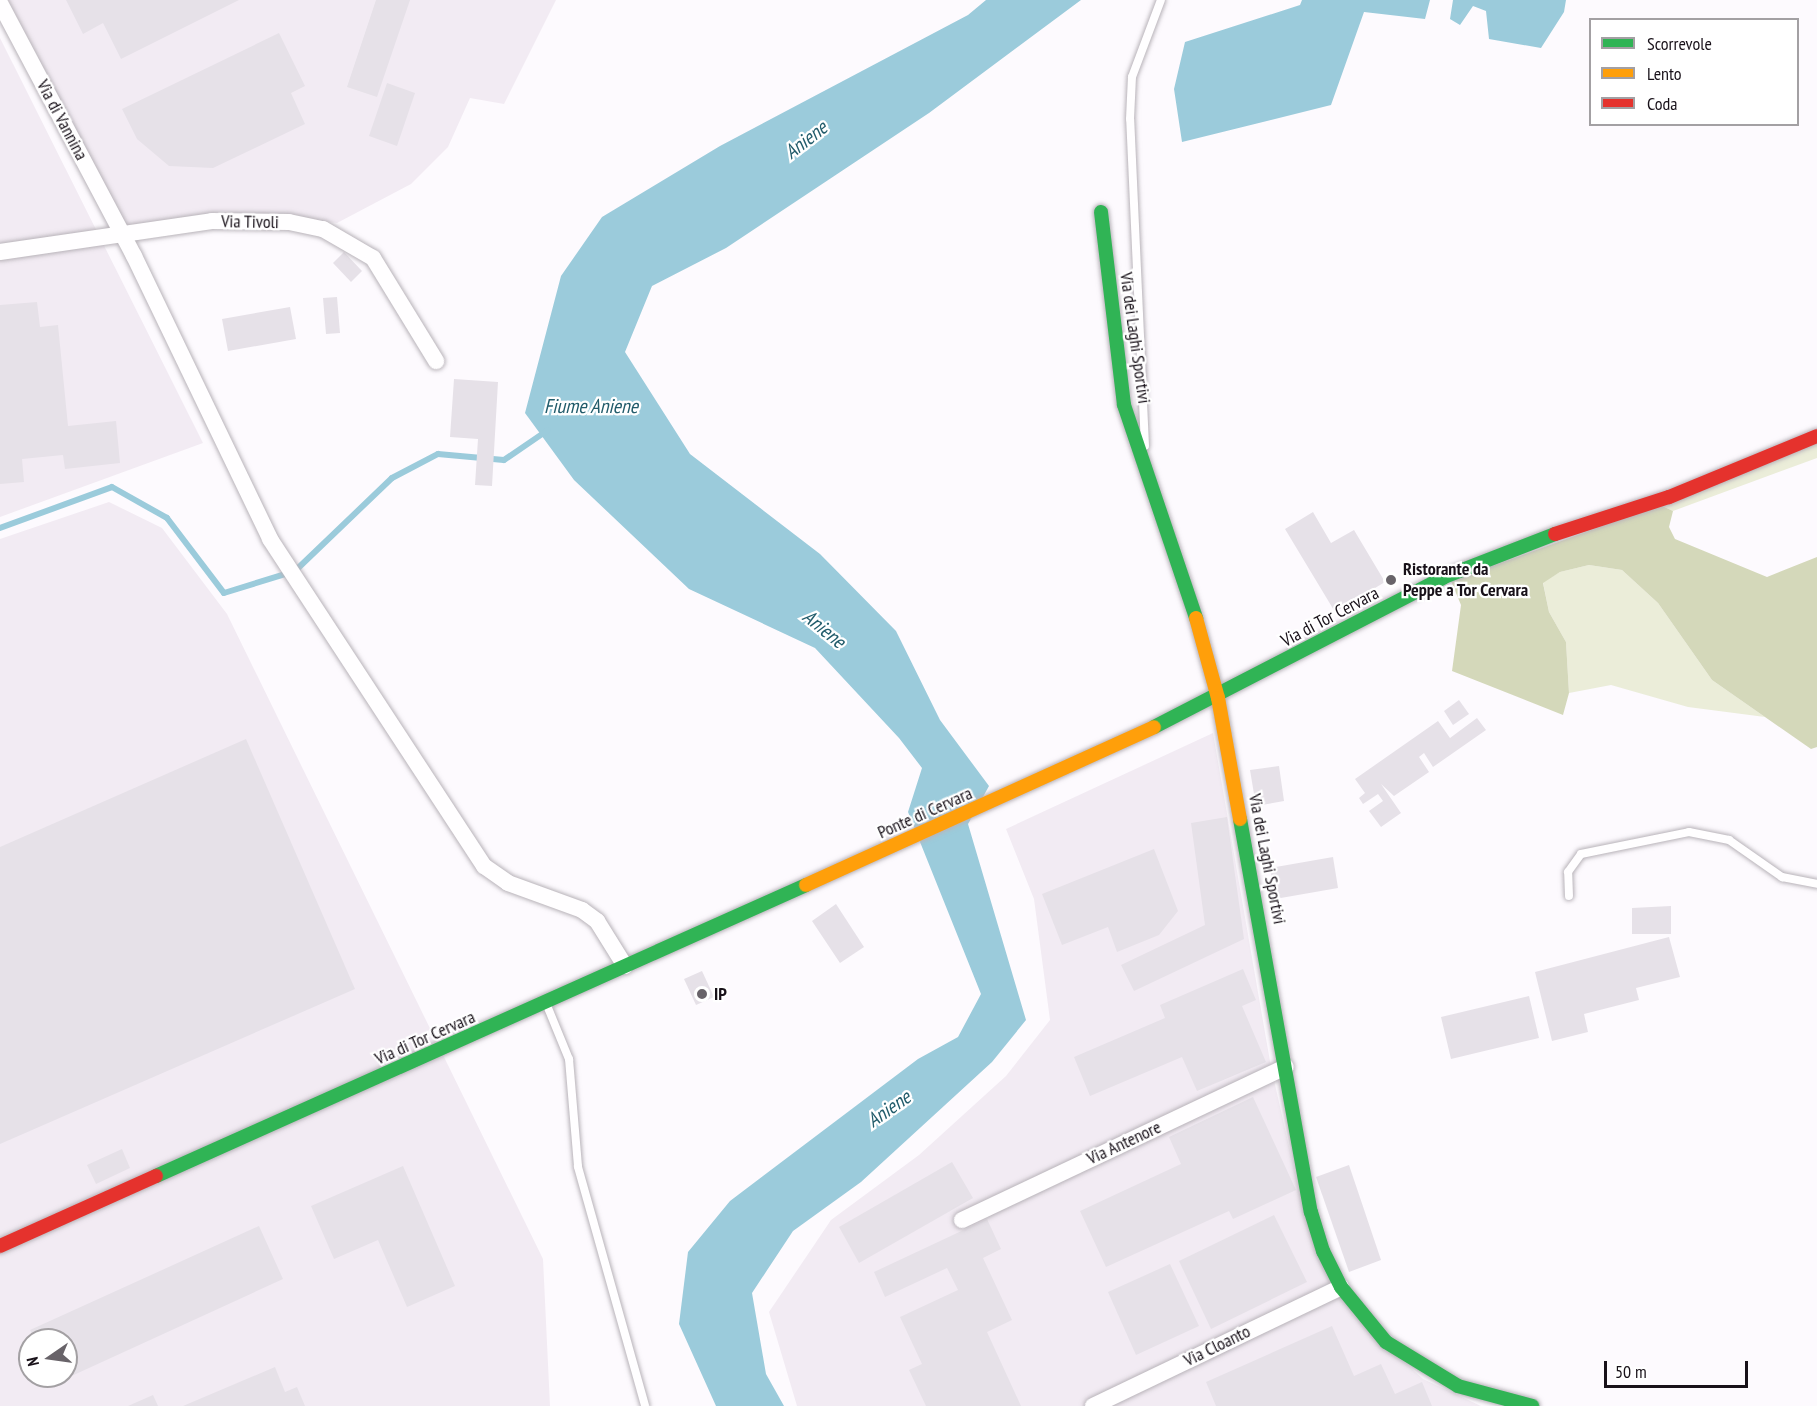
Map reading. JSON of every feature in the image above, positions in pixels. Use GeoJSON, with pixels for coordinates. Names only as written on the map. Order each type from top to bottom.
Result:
{"type":"FeatureCollection","features":[{"type":"Feature","properties":{"kind":"street","name":"Via di Vannina"},"geometry":{"type":"LineString","coordinates":[[0,3],[124,237],[270,539],[484,866],[508,883],[582,910],[609,936],[626,966]]}},
{"type":"Feature","properties":{"kind":"street","name":"Via dei Laghi Sportivi"},"geometry":{"type":"LineString","coordinates":[[1101,212],[1124,405],[1194,609],[1218,698],[1316,1232],[1341,1287],[1386,1342],[1409,1359],[1458,1386],[1532,1406]]}},
{"type":"Feature","properties":{"kind":"street","name":"Via Tivoli"},"geometry":{"type":"LineString","coordinates":[[0,252],[124,237],[212,221],[288,222],[323,229],[373,258],[436,361]]}},
{"type":"Feature","properties":{"kind":"street","name":"Via di Tor Cervara"},"geometry":{"type":"LineString","coordinates":[[1002,798],[1218,698],[1444,577],[1526,543],[1669,497],[1817,436]]}},
{"type":"Feature","properties":{"kind":"street","name":"Ponte di Cervara"},"geometry":{"type":"LineString","coordinates":[[864,860],[1002,798]]}},
{"type":"Feature","properties":{"kind":"street","name":"Via di Tor Cervara"},"geometry":{"type":"LineString","coordinates":[[0,1246],[864,860]]}},
{"type":"Feature","properties":{"kind":"street","name":"Via Antenore"},"geometry":{"type":"LineString","coordinates":[[962,1220],[1286,1067]]}},
{"type":"Feature","properties":{"kind":"street","name":"Via Cloanto"},"geometry":{"type":"LineString","coordinates":[[1093,1406],[1341,1287]]}},
{"type":"Feature","properties":{"kind":"lane"},"geometry":{"type":"LineString","coordinates":[[1143,458],[1148,428],[1131,88],[1161,0]]}},
{"type":"Feature","properties":{"kind":"lane"},"geometry":{"type":"LineString","coordinates":[[1569,896],[1568,872],[1581,854],[1623,842],[1689,832],[1730,840],[1782,877],[1817,884]]}},
{"type":"Feature","properties":{"kind":"lane"},"geometry":{"type":"LineString","coordinates":[[545,1003],[569,1059],[578,1167],[645,1406]]}},
{"type":"Feature","properties":{"kind":"shaded area"},"geometry":{"type":"Polygon","coordinates":[[[8,0],[556,0],[504,104],[470,98],[448,147],[411,184],[337,223],[223,211],[127,227],[8,0]]]}},
{"type":"Feature","properties":{"kind":"shaded area"},"geometry":{"type":"Polygon","coordinates":[[[0,38],[203,443],[0,517],[0,38]]]}},
{"type":"Feature","properties":{"kind":"shaded area"},"geometry":{"type":"Polygon","coordinates":[[[109,502],[162,528],[227,614],[543,1259],[550,1406],[0,1406],[0,539],[109,502]]]}},
{"type":"Feature","properties":{"kind":"shaded area"},"geometry":{"type":"Polygon","coordinates":[[[1213,733],[1271,1067],[1303,1208],[1353,1315],[1423,1379],[1481,1406],[797,1406],[769,1312],[831,1220],[919,1155],[1006,1076],[1050,1020],[1034,899],[1006,829],[1213,733]]]}},
{"type":"Feature","properties":{"kind":"green space"},"geometry":{"type":"Polygon","coordinates":[[[1817,441],[1817,458],[1673,511],[1660,505],[1817,441]]]}},
{"type":"Feature","properties":{"kind":"green space"},"geometry":{"type":"Polygon","coordinates":[[[1660,505],[1673,511],[1669,527],[1675,539],[1767,577],[1817,557],[1817,747],[1811,749],[1712,680],[1658,603],[1622,570],[1589,565],[1560,572],[1543,583],[1549,612],[1566,642],[1569,693],[1563,715],[1452,671],[1461,605],[1451,581],[1660,505]]]}},
{"type":"Feature","properties":{"kind":"green space"},"geometry":{"type":"Polygon","coordinates":[[[1589,565],[1622,570],[1658,603],[1712,680],[1765,717],[1688,707],[1611,685],[1569,693],[1566,642],[1549,612],[1543,582],[1560,572],[1589,565]]]}},
{"type":"Feature","properties":{"kind":"water","name":"Fiume Aniene"},"geometry":{"type":"Polygon","coordinates":[[[986,0],[1081,0],[929,113],[726,248],[652,286],[625,352],[690,454],[820,554],[896,631],[940,720],[989,786],[968,824],[1026,1020],[992,1062],[861,1182],[793,1231],[752,1293],[766,1374],[784,1406],[716,1406],[679,1324],[688,1252],[730,1201],[918,1059],[958,1037],[981,994],[908,812],[922,768],[899,738],[815,648],[689,589],[574,480],[525,413],[561,276],[602,217],[720,146],[968,15],[986,0]]]}},
{"type":"Feature","properties":{"kind":"water"},"geometry":{"type":"Polygon","coordinates":[[[1302,0],[1430,0],[1425,19],[1364,12],[1331,105],[1182,142],[1174,89],[1185,42],[1300,5],[1302,0]]]}},
{"type":"Feature","properties":{"kind":"water"},"geometry":{"type":"Polygon","coordinates":[[[1453,0],[1566,0],[1564,12],[1541,48],[1489,39],[1486,11],[1473,6],[1460,25],[1450,19],[1453,0]]]}},
{"type":"Feature","properties":{"kind":"building"},"geometry":{"type":"Polygon","coordinates":[[[66,0],[239,0],[121,59],[103,23],[83,34],[66,0]]]}},
{"type":"Feature","properties":{"kind":"building"},"geometry":{"type":"Polygon","coordinates":[[[376,0],[410,0],[377,97],[347,87],[376,0]]]}},
{"type":"Feature","properties":{"kind":"building"},"geometry":{"type":"Polygon","coordinates":[[[279,33],[305,86],[291,93],[305,124],[213,168],[169,166],[137,139],[122,109],[279,33]]]}},
{"type":"Feature","properties":{"kind":"building"},"geometry":{"type":"Polygon","coordinates":[[[387,83],[415,93],[397,146],[369,136],[387,83]]]}},
{"type":"Feature","properties":{"kind":"building"},"geometry":{"type":"Polygon","coordinates":[[[344,252],[362,271],[351,282],[333,263],[344,252]]]}},
{"type":"Feature","properties":{"kind":"building"},"geometry":{"type":"Polygon","coordinates":[[[337,297],[340,333],[326,334],[323,298],[337,297]]]}},
{"type":"Feature","properties":{"kind":"building"},"geometry":{"type":"Polygon","coordinates":[[[37,302],[40,327],[58,325],[68,426],[116,421],[120,463],[65,469],[63,455],[22,459],[24,482],[0,484],[0,305],[37,302]]]}},
{"type":"Feature","properties":{"kind":"building"},"geometry":{"type":"Polygon","coordinates":[[[290,307],[296,339],[228,351],[222,319],[290,307]]]}},
{"type":"Feature","properties":{"kind":"building"},"geometry":{"type":"Polygon","coordinates":[[[454,379],[498,382],[492,486],[475,485],[478,439],[450,437],[454,379]]]}},
{"type":"Feature","properties":{"kind":"building"},"geometry":{"type":"Polygon","coordinates":[[[1313,512],[1331,543],[1354,530],[1385,582],[1335,612],[1285,529],[1313,512]]]}},
{"type":"Feature","properties":{"kind":"building"},"geometry":{"type":"Polygon","coordinates":[[[1459,700],[1469,714],[1453,725],[1444,711],[1459,700]]]}},
{"type":"Feature","properties":{"kind":"building"},"geometry":{"type":"Polygon","coordinates":[[[1477,718],[1486,730],[1433,767],[1424,753],[1419,757],[1429,772],[1394,796],[1381,784],[1401,813],[1381,827],[1369,811],[1383,801],[1378,794],[1363,804],[1359,798],[1365,793],[1355,779],[1438,721],[1450,738],[1477,718]]]}},
{"type":"Feature","properties":{"kind":"building"},"geometry":{"type":"Polygon","coordinates":[[[246,739],[355,989],[0,1144],[0,847],[246,739]]]}},
{"type":"Feature","properties":{"kind":"building"},"geometry":{"type":"Polygon","coordinates":[[[1279,766],[1284,801],[1256,806],[1250,770],[1279,766]]]}},
{"type":"Feature","properties":{"kind":"building"},"geometry":{"type":"Polygon","coordinates":[[[1227,817],[1244,939],[1134,991],[1121,965],[1205,925],[1191,823],[1227,817]]]}},
{"type":"Feature","properties":{"kind":"building"},"geometry":{"type":"Polygon","coordinates":[[[1154,849],[1178,911],[1159,935],[1117,952],[1108,927],[1062,945],[1042,894],[1154,849]]]}},
{"type":"Feature","properties":{"kind":"building"},"geometry":{"type":"Polygon","coordinates":[[[1333,857],[1338,888],[1275,899],[1270,868],[1333,857]]]}},
{"type":"Feature","properties":{"kind":"building"},"geometry":{"type":"Polygon","coordinates":[[[836,904],[864,947],[840,963],[812,921],[836,904]]]}},
{"type":"Feature","properties":{"kind":"building"},"geometry":{"type":"Polygon","coordinates":[[[1671,906],[1671,934],[1632,934],[1632,908],[1671,906]]]}},
{"type":"Feature","properties":{"kind":"building"},"geometry":{"type":"Polygon","coordinates":[[[1669,937],[1680,977],[1636,988],[1639,1000],[1584,1014],[1588,1032],[1552,1041],[1535,972],[1669,937]]]}},
{"type":"Feature","properties":{"kind":"building"},"geometry":{"type":"Polygon","coordinates":[[[1243,969],[1256,1000],[1242,1006],[1266,1062],[1197,1091],[1182,1057],[1090,1096],[1074,1057],[1165,1018],[1160,1005],[1243,969]]]}},
{"type":"Feature","properties":{"kind":"building"},"geometry":{"type":"Polygon","coordinates":[[[702,971],[714,997],[696,1005],[684,979],[702,971]]]}},
{"type":"Feature","properties":{"kind":"building"},"geometry":{"type":"Polygon","coordinates":[[[1529,996],[1539,1038],[1451,1059],[1441,1017],[1529,996]]]}},
{"type":"Feature","properties":{"kind":"building"},"geometry":{"type":"Polygon","coordinates":[[[1253,1097],[1296,1190],[1233,1219],[1229,1211],[1106,1267],[1080,1211],[1181,1164],[1169,1137],[1253,1097]]]}},
{"type":"Feature","properties":{"kind":"building"},"geometry":{"type":"Polygon","coordinates":[[[122,1149],[130,1168],[96,1184],[87,1165],[122,1149]]]}},
{"type":"Feature","properties":{"kind":"building"},"geometry":{"type":"Polygon","coordinates":[[[952,1162],[973,1198],[859,1263],[839,1227],[952,1162]]]}},
{"type":"Feature","properties":{"kind":"building"},"geometry":{"type":"Polygon","coordinates":[[[1349,1165],[1381,1260],[1349,1272],[1316,1177],[1349,1165]]]}},
{"type":"Feature","properties":{"kind":"building"},"geometry":{"type":"Polygon","coordinates":[[[403,1166],[455,1286],[407,1307],[378,1240],[334,1259],[311,1206],[403,1166]]]}},
{"type":"Feature","properties":{"kind":"building"},"geometry":{"type":"Polygon","coordinates":[[[1274,1215],[1307,1282],[1211,1329],[1179,1261],[1274,1215]]]}},
{"type":"Feature","properties":{"kind":"building"},"geometry":{"type":"Polygon","coordinates":[[[987,1219],[1001,1249],[983,1258],[1012,1320],[987,1332],[1021,1406],[926,1406],[909,1370],[922,1364],[900,1317],[958,1290],[947,1268],[885,1297],[874,1272],[987,1219]]]}},
{"type":"Feature","properties":{"kind":"building"},"geometry":{"type":"Polygon","coordinates":[[[259,1226],[283,1279],[78,1373],[78,1328],[34,1328],[259,1226]]]}},
{"type":"Feature","properties":{"kind":"building"},"geometry":{"type":"Polygon","coordinates":[[[1170,1264],[1199,1326],[1136,1355],[1108,1292],[1170,1264]]]}},
{"type":"Feature","properties":{"kind":"building"},"geometry":{"type":"Polygon","coordinates":[[[1332,1326],[1354,1376],[1381,1364],[1395,1394],[1422,1382],[1432,1406],[1216,1406],[1206,1382],[1332,1326]]]}},
{"type":"Feature","properties":{"kind":"building"},"geometry":{"type":"Polygon","coordinates":[[[275,1367],[285,1392],[297,1387],[305,1406],[183,1406],[275,1367]]]}},
{"type":"Feature","properties":{"kind":"building"},"geometry":{"type":"Polygon","coordinates":[[[153,1395],[158,1406],[128,1406],[153,1395]]]}},
{"type":"Feature","properties":{"kind":"waterway"},"geometry":{"type":"LineString","coordinates":[[0,528],[112,487],[167,518],[224,593],[295,571],[392,478],[438,454],[504,460],[548,430]]}},
{"type":"Feature","properties":{"kind":"traffic: fast"},"geometry":{"type":"LineString","coordinates":[[1101,212],[1124,405],[1196,618]]}},
{"type":"Feature","properties":{"kind":"traffic: fast"},"geometry":{"type":"LineString","coordinates":[[1154,727],[1444,577],[1555,534]]}},
{"type":"Feature","properties":{"kind":"traffic: fast"},"geometry":{"type":"LineString","coordinates":[[1240,819],[1311,1212],[1323,1251],[1341,1287],[1386,1342],[1458,1386],[1532,1406]]}},
{"type":"Feature","properties":{"kind":"traffic: fast"},"geometry":{"type":"LineString","coordinates":[[156,1176],[806,885]]}},
{"type":"Feature","properties":{"kind":"traffic: slow"},"geometry":{"type":"LineString","coordinates":[[1196,618],[1218,698],[1240,819]]}},
{"type":"Feature","properties":{"kind":"traffic: slow"},"geometry":{"type":"LineString","coordinates":[[806,885],[1154,727]]}},
{"type":"Feature","properties":{"kind":"traffic: jam"},"geometry":{"type":"LineString","coordinates":[[1555,534],[1669,497],[1817,436]]}},
{"type":"Feature","properties":{"kind":"traffic: jam"},"geometry":{"type":"LineString","coordinates":[[0,1246],[156,1176]]}},
{"type":"Feature","properties":{"kind":"place","name":"Ristorante da Peppe a Tor Cervara"},"geometry":{"type":"Point","coordinates":[1391,580]}},
{"type":"Feature","properties":{"kind":"place","name":"IP"},"geometry":{"type":"Point","coordinates":[702,994]}},
{"type":"Feature","properties":{"kind":"water label","name":"Aniene"},"geometry":{"type":"Point","coordinates":[806,140]}},
{"type":"Feature","properties":{"kind":"water label","name":"Aniene"},"geometry":{"type":"Point","coordinates":[824,629]}},
{"type":"Feature","properties":{"kind":"water label","name":"Aniene"},"geometry":{"type":"Point","coordinates":[889,1109]}}]}
